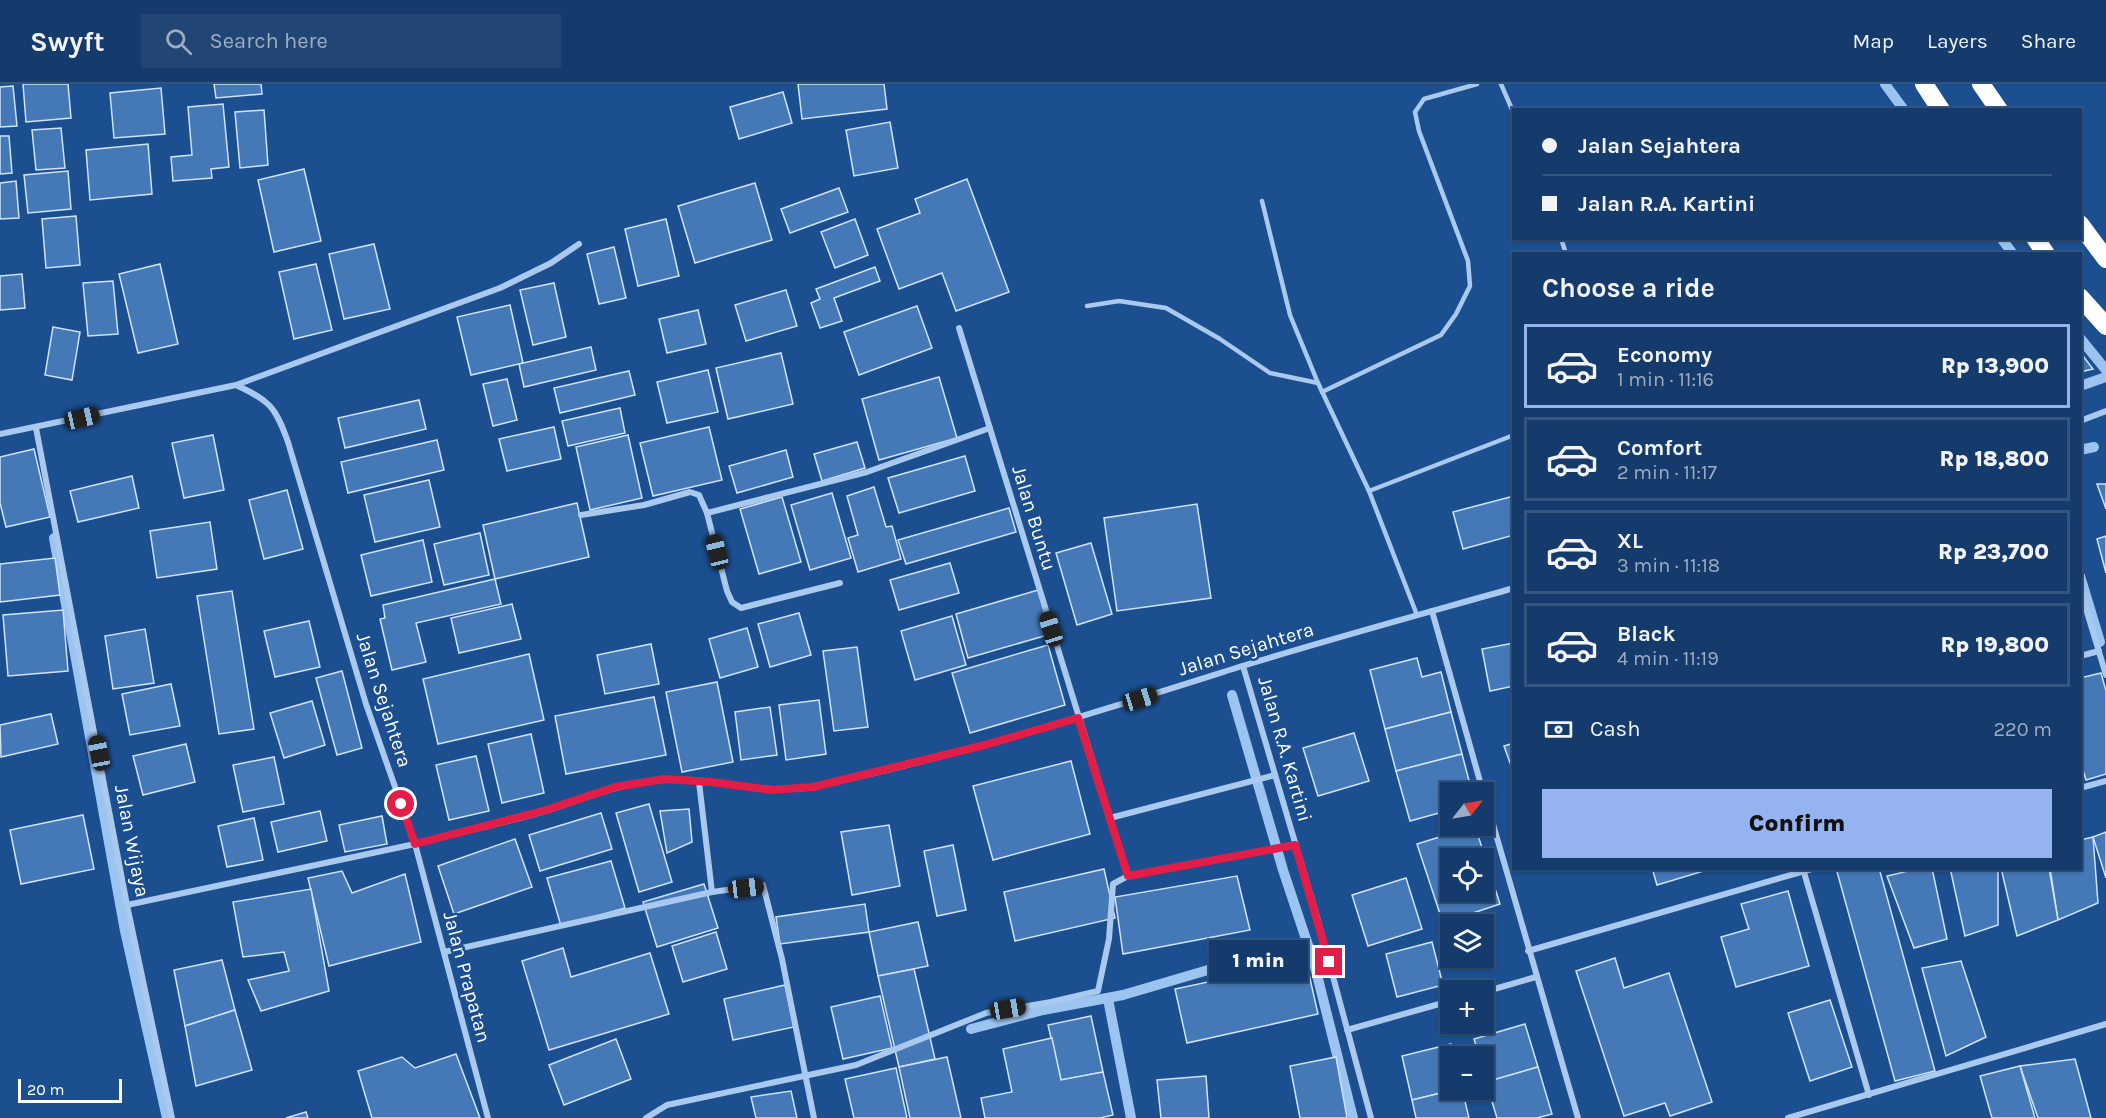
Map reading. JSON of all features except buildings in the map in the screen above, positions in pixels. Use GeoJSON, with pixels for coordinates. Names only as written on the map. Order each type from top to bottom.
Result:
{"type":"FeatureCollection","features":[{"type":"Feature","properties":{"kind":"highway"},"geometry":{"type":"LineString","coordinates":[[1924,84],[1940,108]]}},
{"type":"Feature","properties":{"kind":"highway"},"geometry":{"type":"LineString","coordinates":[[1981,84],[1998,108]]}},
{"type":"Feature","properties":{"kind":"highway"},"geometry":{"type":"LineString","coordinates":[[2082,227],[2106,259]]}},
{"type":"Feature","properties":{"kind":"highway"},"geometry":{"type":"LineString","coordinates":[[2082,299],[2106,326]]}},
{"type":"Feature","properties":{"kind":"street"},"geometry":{"type":"LineString","coordinates":[[0,434],[236,385],[500,288],[551,263],[579,244]]}},
{"type":"Feature","properties":{"kind":"street","name":"Jalan Buntu"},"geometry":{"type":"LineString","coordinates":[[959,328],[1128,876]]}},
{"type":"Feature","properties":{"kind":"street","name":"Jalan Sejahtera"},"geometry":{"type":"LineString","coordinates":[[236,385],[263,397],[278,415],[366,704],[415,844],[546,810],[615,787],[664,779],[771,790],[813,787],[981,746],[1244,666],[1512,589]]}},
{"type":"Feature","properties":{"kind":"street"},"geometry":{"type":"LineString","coordinates":[[2082,420],[2106,411]]}},
{"type":"Feature","properties":{"kind":"street","name":"Jalan Wijaya"},"geometry":{"type":"LineString","coordinates":[[36,428],[127,905],[172,1118]]}},
{"type":"Feature","properties":{"kind":"street"},"geometry":{"type":"LineString","coordinates":[[707,513],[867,472],[990,428]]}},
{"type":"Feature","properties":{"kind":"street"},"geometry":{"type":"LineString","coordinates":[[581,515],[644,505],[690,492],[699,495],[707,513],[727,591],[732,602],[741,608],[840,583]]}},
{"type":"Feature","properties":{"kind":"street"},"geometry":{"type":"LineString","coordinates":[[2082,596],[2106,672]]}},
{"type":"Feature","properties":{"kind":"street"},"geometry":{"type":"LineString","coordinates":[[1432,611],[1480,782]]}},
{"type":"Feature","properties":{"kind":"street"},"geometry":{"type":"LineString","coordinates":[[2082,655],[2099,651]]}},
{"type":"Feature","properties":{"kind":"street","name":"Jalan R.A. Kartini"},"geometry":{"type":"LineString","coordinates":[[1244,666],[1371,1118]]}},
{"type":"Feature","properties":{"kind":"street"},"geometry":{"type":"LineString","coordinates":[[1110,818],[1273,775]]}},
{"type":"Feature","properties":{"kind":"street"},"geometry":{"type":"LineString","coordinates":[[2082,788],[2106,781]]}},
{"type":"Feature","properties":{"kind":"street"},"geometry":{"type":"LineString","coordinates":[[699,782],[712,892]]}},
{"type":"Feature","properties":{"kind":"street"},"geometry":{"type":"LineString","coordinates":[[1494,832],[1578,1118]]}},
{"type":"Feature","properties":{"kind":"street"},"geometry":{"type":"LineString","coordinates":[[127,905],[415,844]]}},
{"type":"Feature","properties":{"kind":"street","name":"Jalan Prapatan"},"geometry":{"type":"LineString","coordinates":[[415,844],[488,1118]]}},
{"type":"Feature","properties":{"kind":"street"},"geometry":{"type":"LineString","coordinates":[[646,1118],[667,1105],[856,1065],[986,1013],[1098,991],[1109,939],[1113,884],[1128,876],[1294,845]]}},
{"type":"Feature","properties":{"kind":"street"},"geometry":{"type":"LineString","coordinates":[[1528,951],[1804,870],[1869,1095]]}},
{"type":"Feature","properties":{"kind":"street"},"geometry":{"type":"LineString","coordinates":[[444,952],[712,892],[763,885],[782,959],[814,1118]]}},
{"type":"Feature","properties":{"kind":"street"},"geometry":{"type":"LineString","coordinates":[[1494,989],[1536,977]]}},
{"type":"Feature","properties":{"kind":"street"},"geometry":{"type":"LineString","coordinates":[[1347,1030],[1440,1004]]}},
{"type":"Feature","properties":{"kind":"street"},"geometry":{"type":"LineString","coordinates":[[1788,1118],[2106,1024]]}},
{"type":"Feature","properties":{"kind":"lane"},"geometry":{"type":"LineString","coordinates":[[1322,392],[1441,335],[1456,314],[1470,286],[1468,261],[1419,131],[1415,112],[1424,99],[1477,84]]}},
{"type":"Feature","properties":{"kind":"lane"},"geometry":{"type":"LineString","coordinates":[[1501,84],[1512,109]]}},
{"type":"Feature","properties":{"kind":"lane"},"geometry":{"type":"LineString","coordinates":[[1262,201],[1290,315],[1322,392],[1369,491],[1417,615]]}},
{"type":"Feature","properties":{"kind":"lane"},"geometry":{"type":"LineString","coordinates":[[1087,306],[1119,301],[1166,308],[1220,339],[1270,373],[1318,383]]}},
{"type":"Feature","properties":{"kind":"lane"},"geometry":{"type":"LineString","coordinates":[[1369,491],[1512,436]]}},
{"type":"Feature","properties":{"kind":"waterway"},"geometry":{"type":"LineString","coordinates":[[1885,84],[1903,108]]}},
{"type":"Feature","properties":{"kind":"waterway"},"geometry":{"type":"LineString","coordinates":[[2002,240],[2012,252]]}},
{"type":"Feature","properties":{"kind":"waterway"},"geometry":{"type":"LineString","coordinates":[[2082,340],[2106,370]]}},
{"type":"Feature","properties":{"kind":"waterway"},"geometry":{"type":"LineString","coordinates":[[2082,385],[2106,377]]}},
{"type":"Feature","properties":{"kind":"waterway"},"geometry":{"type":"LineString","coordinates":[[2082,450],[2094,447]]}},
{"type":"Feature","properties":{"kind":"waterway"},"geometry":{"type":"LineString","coordinates":[[54,538],[125,931],[167,1118]]}},
{"type":"Feature","properties":{"kind":"waterway"},"geometry":{"type":"LineString","coordinates":[[2082,583],[2100,642]]}},
{"type":"Feature","properties":{"kind":"waterway"},"geometry":{"type":"LineString","coordinates":[[1232,695],[1283,870],[1314,963],[1353,1118]]}},
{"type":"Feature","properties":{"kind":"waterway"},"geometry":{"type":"LineString","coordinates":[[971,1029],[1043,1010],[1123,995],[1208,970],[1310,953]]}},
{"type":"Feature","properties":{"kind":"waterway"},"geometry":{"type":"LineString","coordinates":[[1108,999],[1131,1118]]}},
{"type":"Feature","properties":{"kind":"route"},"geometry":{"type":"LineString","coordinates":[[401,804],[415,844],[546,810],[615,787],[664,779],[711,782],[771,790],[813,787],[981,746],[1078,718],[1128,876],[1295,845],[1329,962]]}}]}
